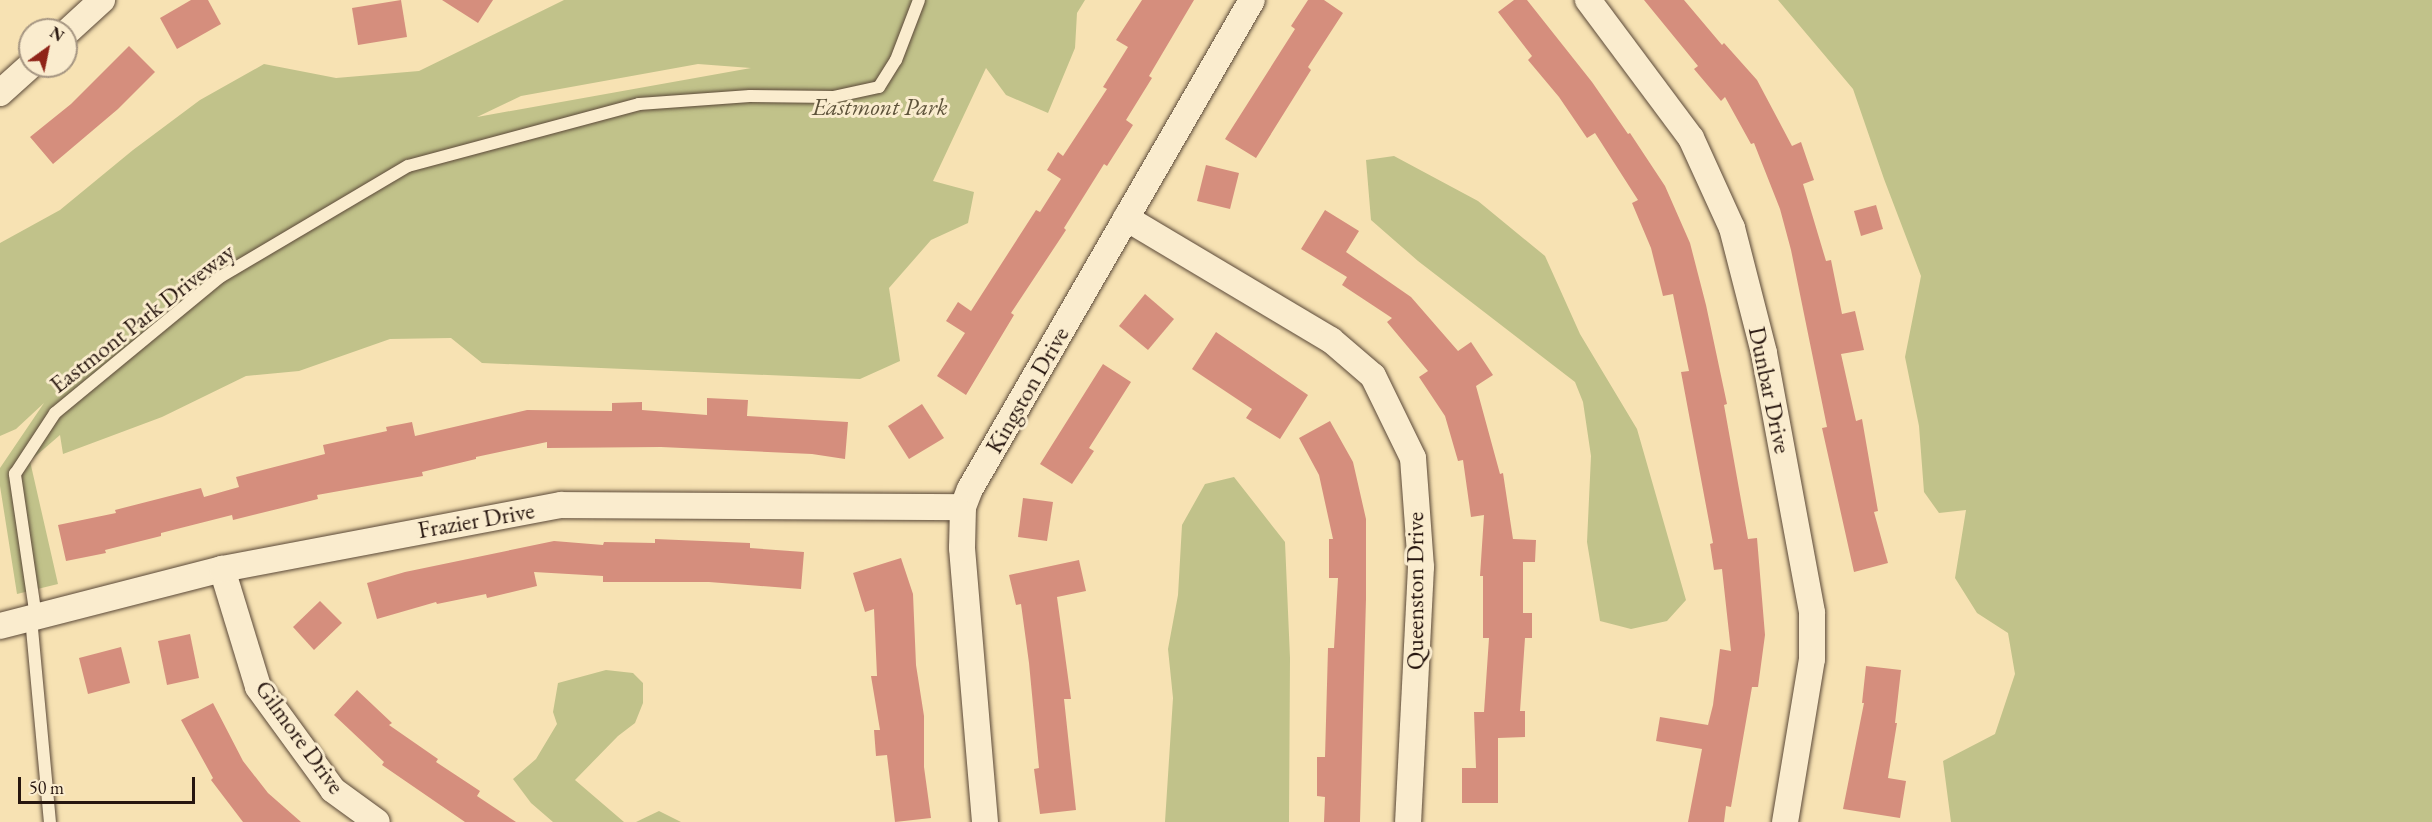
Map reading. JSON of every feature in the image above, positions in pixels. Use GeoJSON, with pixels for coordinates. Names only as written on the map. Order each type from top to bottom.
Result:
{"type":"FeatureCollection","features":[{"type":"Feature","properties":{"kind":"street"},"geometry":{"type":"LineString","coordinates":[[78,22],[102,0]]}},
{"type":"Feature","properties":{"kind":"street","name":"Kingston Drive"},"geometry":{"type":"LineString","coordinates":[[985,822],[963,548],[963,507],[970,489],[1252,0]]}},
{"type":"Feature","properties":{"kind":"street","name":"Dunbar Drive"},"geometry":{"type":"LineString","coordinates":[[1588,0],[1691,138],[1732,228],[1764,353],[1812,614],[1812,659],[1785,822]]}},
{"type":"Feature","properties":{"kind":"street"},"geometry":{"type":"LineString","coordinates":[[0,93],[18,77]]}},
{"type":"Feature","properties":{"kind":"street","name":"Queenston Drive"},"geometry":{"type":"LineString","coordinates":[[1126,218],[1331,340],[1373,376],[1413,458],[1420,567],[1408,822]]}},
{"type":"Feature","properties":{"kind":"street","name":"Frazier Drive"},"geometry":{"type":"LineString","coordinates":[[0,626],[222,569],[561,505],[963,507]]}},
{"type":"Feature","properties":{"kind":"street","name":"Gilmore Drive"},"geometry":{"type":"LineString","coordinates":[[222,569],[258,687],[333,790],[377,822]]}},
{"type":"Feature","properties":{"kind":"lane","name":"Eastmont Park Driveway"},"geometry":{"type":"LineString","coordinates":[[50,822],[34,617],[15,474],[55,413],[220,277],[408,166],[639,104],[750,96],[833,97],[879,87],[896,60],[919,0]]}},
{"type":"Feature","properties":{"kind":"green space","name":"Eastmont Park"},"geometry":{"type":"Polygon","coordinates":[[[564,0],[1085,0],[1077,13],[1075,48],[1048,113],[1006,95],[986,68],[933,181],[974,192],[968,223],[931,240],[889,288],[900,361],[860,379],[482,363],[451,338],[390,339],[299,371],[246,376],[162,417],[63,454],[60,435],[30,461],[58,584],[17,594],[0,486],[0,468],[44,403],[16,429],[0,436],[0,243],[60,210],[133,150],[200,100],[264,64],[336,78],[419,71],[564,0]],[[698,64],[521,96],[477,117],[751,68],[698,64]]]}},
{"type":"Feature","properties":{"kind":"green space"},"geometry":{"type":"Polygon","coordinates":[[[1778,0],[2432,0],[2432,822],[1951,822],[1943,761],[1995,734],[2015,674],[2008,633],[1977,613],[1955,578],[1966,510],[1939,513],[1924,492],[1919,426],[1905,357],[1921,276],[1853,89],[1778,0]]]}},
{"type":"Feature","properties":{"kind":"green space"},"geometry":{"type":"Polygon","coordinates":[[[1394,156],[1478,201],[1545,256],[1580,334],[1637,429],[1686,600],[1667,621],[1631,629],[1600,621],[1587,542],[1591,456],[1583,402],[1575,382],[1418,261],[1371,220],[1366,160],[1394,156]]]}},
{"type":"Feature","properties":{"kind":"green space"},"geometry":{"type":"Polygon","coordinates":[[[1234,477],[1285,542],[1290,658],[1289,822],[1165,822],[1173,698],[1168,649],[1178,595],[1182,525],[1205,484],[1234,477]]]}},
{"type":"Feature","properties":{"kind":"green space"},"geometry":{"type":"Polygon","coordinates":[[[606,670],[633,673],[643,683],[643,703],[635,723],[618,736],[575,780],[624,822],[553,822],[531,803],[513,779],[536,759],[557,724],[553,712],[558,683],[606,670]]]}},
{"type":"Feature","properties":{"kind":"green space"},"geometry":{"type":"Polygon","coordinates":[[[659,811],[681,822],[636,822],[659,811]]]}},
{"type":"Feature","properties":{"kind":"building"},"geometry":{"type":"Polygon","coordinates":[[[191,0],[208,0],[221,24],[177,49],[160,18],[191,0]]]}},
{"type":"Feature","properties":{"kind":"building"},"geometry":{"type":"Polygon","coordinates":[[[401,0],[407,37],[358,45],[352,8],[401,0]]]}},
{"type":"Feature","properties":{"kind":"building"},"geometry":{"type":"Polygon","coordinates":[[[442,0],[493,0],[478,23],[442,0]]]}},
{"type":"Feature","properties":{"kind":"building"},"geometry":{"type":"Polygon","coordinates":[[[1142,0],[1194,0],[1149,76],[1152,78],[1126,120],[1133,125],[1107,166],[1104,164],[1064,228],[1066,230],[1011,313],[1014,315],[966,395],[937,376],[965,333],[946,321],[958,302],[971,311],[1036,210],[1040,212],[1061,179],[1047,170],[1058,152],[1063,156],[1107,89],[1103,87],[1128,47],[1116,40],[1142,0]]]}},
{"type":"Feature","properties":{"kind":"building"},"geometry":{"type":"Polygon","coordinates":[[[1308,0],[1324,0],[1343,13],[1308,67],[1311,70],[1256,158],[1225,139],[1295,29],[1291,26],[1308,0]]]}},
{"type":"Feature","properties":{"kind":"building"},"geometry":{"type":"Polygon","coordinates":[[[1514,0],[1527,0],[1592,82],[1628,134],[1630,133],[1665,186],[1690,243],[1706,305],[1727,404],[1724,405],[1748,539],[1757,538],[1765,635],[1758,687],[1752,687],[1731,807],[1726,806],[1724,822],[1688,822],[1702,749],[1656,741],[1660,717],[1708,725],[1713,705],[1720,649],[1731,651],[1722,569],[1714,570],[1710,544],[1713,543],[1681,372],[1689,371],[1673,294],[1663,296],[1651,248],[1632,203],[1638,200],[1595,133],[1587,138],[1559,97],[1528,60],[1532,56],[1498,12],[1514,0]]]}},
{"type":"Feature","properties":{"kind":"building"},"geometry":{"type":"Polygon","coordinates":[[[1644,0],[1684,0],[1722,45],[1724,43],[1757,80],[1792,146],[1801,142],[1814,180],[1803,184],[1826,261],[1831,260],[1842,314],[1855,311],[1864,350],[1841,354],[1856,421],[1862,419],[1878,511],[1874,512],[1888,563],[1854,572],[1822,428],[1827,427],[1791,250],[1780,209],[1754,143],[1751,144],[1725,97],[1721,101],[1694,69],[1698,66],[1644,0]]]}},
{"type":"Feature","properties":{"kind":"building"},"geometry":{"type":"Polygon","coordinates":[[[129,46],[155,72],[118,109],[53,164],[30,137],[71,104],[129,46]]]}},
{"type":"Feature","properties":{"kind":"building"},"geometry":{"type":"Polygon","coordinates":[[[1206,165],[1239,173],[1230,209],[1197,201],[1206,165]]]}},
{"type":"Feature","properties":{"kind":"building"},"geometry":{"type":"Polygon","coordinates":[[[1876,205],[1883,229],[1861,236],[1854,211],[1876,205]]]}},
{"type":"Feature","properties":{"kind":"building"},"geometry":{"type":"Polygon","coordinates":[[[1325,210],[1359,231],[1346,252],[1411,297],[1458,351],[1471,342],[1493,375],[1476,386],[1500,474],[1503,473],[1513,539],[1536,540],[1535,562],[1523,562],[1523,613],[1532,613],[1532,638],[1525,638],[1520,711],[1525,711],[1525,737],[1498,738],[1498,803],[1462,803],[1462,768],[1476,768],[1474,712],[1484,712],[1489,638],[1483,638],[1483,576],[1480,576],[1484,515],[1471,517],[1463,460],[1458,461],[1445,416],[1419,377],[1428,371],[1387,322],[1392,318],[1342,285],[1347,277],[1301,249],[1325,210]]]}},
{"type":"Feature","properties":{"kind":"building"},"geometry":{"type":"Polygon","coordinates":[[[1145,294],[1174,319],[1148,350],[1119,326],[1145,294]]]}},
{"type":"Feature","properties":{"kind":"building"},"geometry":{"type":"Polygon","coordinates":[[[1216,332],[1308,395],[1280,439],[1246,418],[1252,409],[1192,369],[1216,332]]]}},
{"type":"Feature","properties":{"kind":"building"},"geometry":{"type":"Polygon","coordinates":[[[1103,364],[1131,382],[1089,448],[1094,451],[1072,484],[1040,464],[1103,364]]]}},
{"type":"Feature","properties":{"kind":"building"},"geometry":{"type":"Polygon","coordinates":[[[707,398],[748,400],[747,416],[848,422],[845,459],[812,454],[661,447],[547,448],[547,442],[476,457],[476,459],[422,472],[423,476],[317,495],[318,499],[233,520],[232,515],[161,533],[161,536],[105,550],[106,553],[66,561],[58,525],[116,513],[115,510],[201,488],[204,497],[239,487],[236,477],[325,454],[323,445],[387,431],[386,427],[412,422],[415,436],[527,410],[612,411],[612,403],[642,402],[642,410],[707,415],[707,398]]]}},
{"type":"Feature","properties":{"kind":"building"},"geometry":{"type":"Polygon","coordinates":[[[922,404],[944,438],[909,459],[888,426],[922,404]]]}},
{"type":"Feature","properties":{"kind":"building"},"geometry":{"type":"Polygon","coordinates":[[[1330,421],[1353,462],[1366,519],[1360,822],[1324,822],[1325,797],[1317,796],[1317,757],[1325,757],[1328,648],[1334,648],[1338,578],[1329,578],[1329,539],[1333,539],[1319,475],[1299,438],[1330,421]]]}},
{"type":"Feature","properties":{"kind":"building"},"geometry":{"type":"Polygon","coordinates":[[[1023,498],[1053,502],[1047,541],[1018,537],[1023,498]]]}},
{"type":"Feature","properties":{"kind":"building"},"geometry":{"type":"Polygon","coordinates":[[[655,539],[750,543],[750,548],[804,552],[801,589],[709,582],[603,582],[603,576],[534,572],[537,586],[487,598],[486,594],[437,604],[436,602],[377,619],[367,583],[405,572],[554,541],[603,545],[604,542],[655,543],[655,539]]]}},
{"type":"Feature","properties":{"kind":"building"},"geometry":{"type":"Polygon","coordinates":[[[901,558],[913,594],[916,665],[924,716],[924,767],[931,818],[895,822],[887,755],[876,756],[874,730],[880,730],[871,676],[877,676],[874,609],[865,612],[853,573],[901,558]]]}},
{"type":"Feature","properties":{"kind":"building"},"geometry":{"type":"Polygon","coordinates":[[[1079,560],[1086,591],[1057,597],[1071,699],[1064,699],[1076,810],[1040,814],[1034,769],[1039,768],[1029,663],[1021,604],[1016,605],[1009,575],[1079,560]]]}},
{"type":"Feature","properties":{"kind":"building"},"geometry":{"type":"Polygon","coordinates":[[[320,601],[342,623],[314,650],[293,627],[320,601]]]}},
{"type":"Feature","properties":{"kind":"building"},"geometry":{"type":"Polygon","coordinates":[[[190,634],[199,678],[167,685],[158,641],[190,634]]]}},
{"type":"Feature","properties":{"kind":"building"},"geometry":{"type":"Polygon","coordinates":[[[121,647],[130,683],[88,694],[79,658],[121,647]]]}},
{"type":"Feature","properties":{"kind":"building"},"geometry":{"type":"Polygon","coordinates":[[[1866,666],[1901,670],[1895,723],[1897,723],[1888,778],[1906,781],[1900,818],[1843,809],[1864,703],[1862,703],[1866,666]]]}},
{"type":"Feature","properties":{"kind":"building"},"geometry":{"type":"Polygon","coordinates":[[[357,690],[392,723],[389,725],[438,759],[436,762],[480,791],[477,796],[516,822],[465,822],[382,765],[384,762],[334,715],[357,690]]]}},
{"type":"Feature","properties":{"kind":"building"},"geometry":{"type":"Polygon","coordinates":[[[213,703],[243,761],[268,793],[301,822],[243,822],[211,780],[213,778],[181,720],[213,703]]]}}]}
